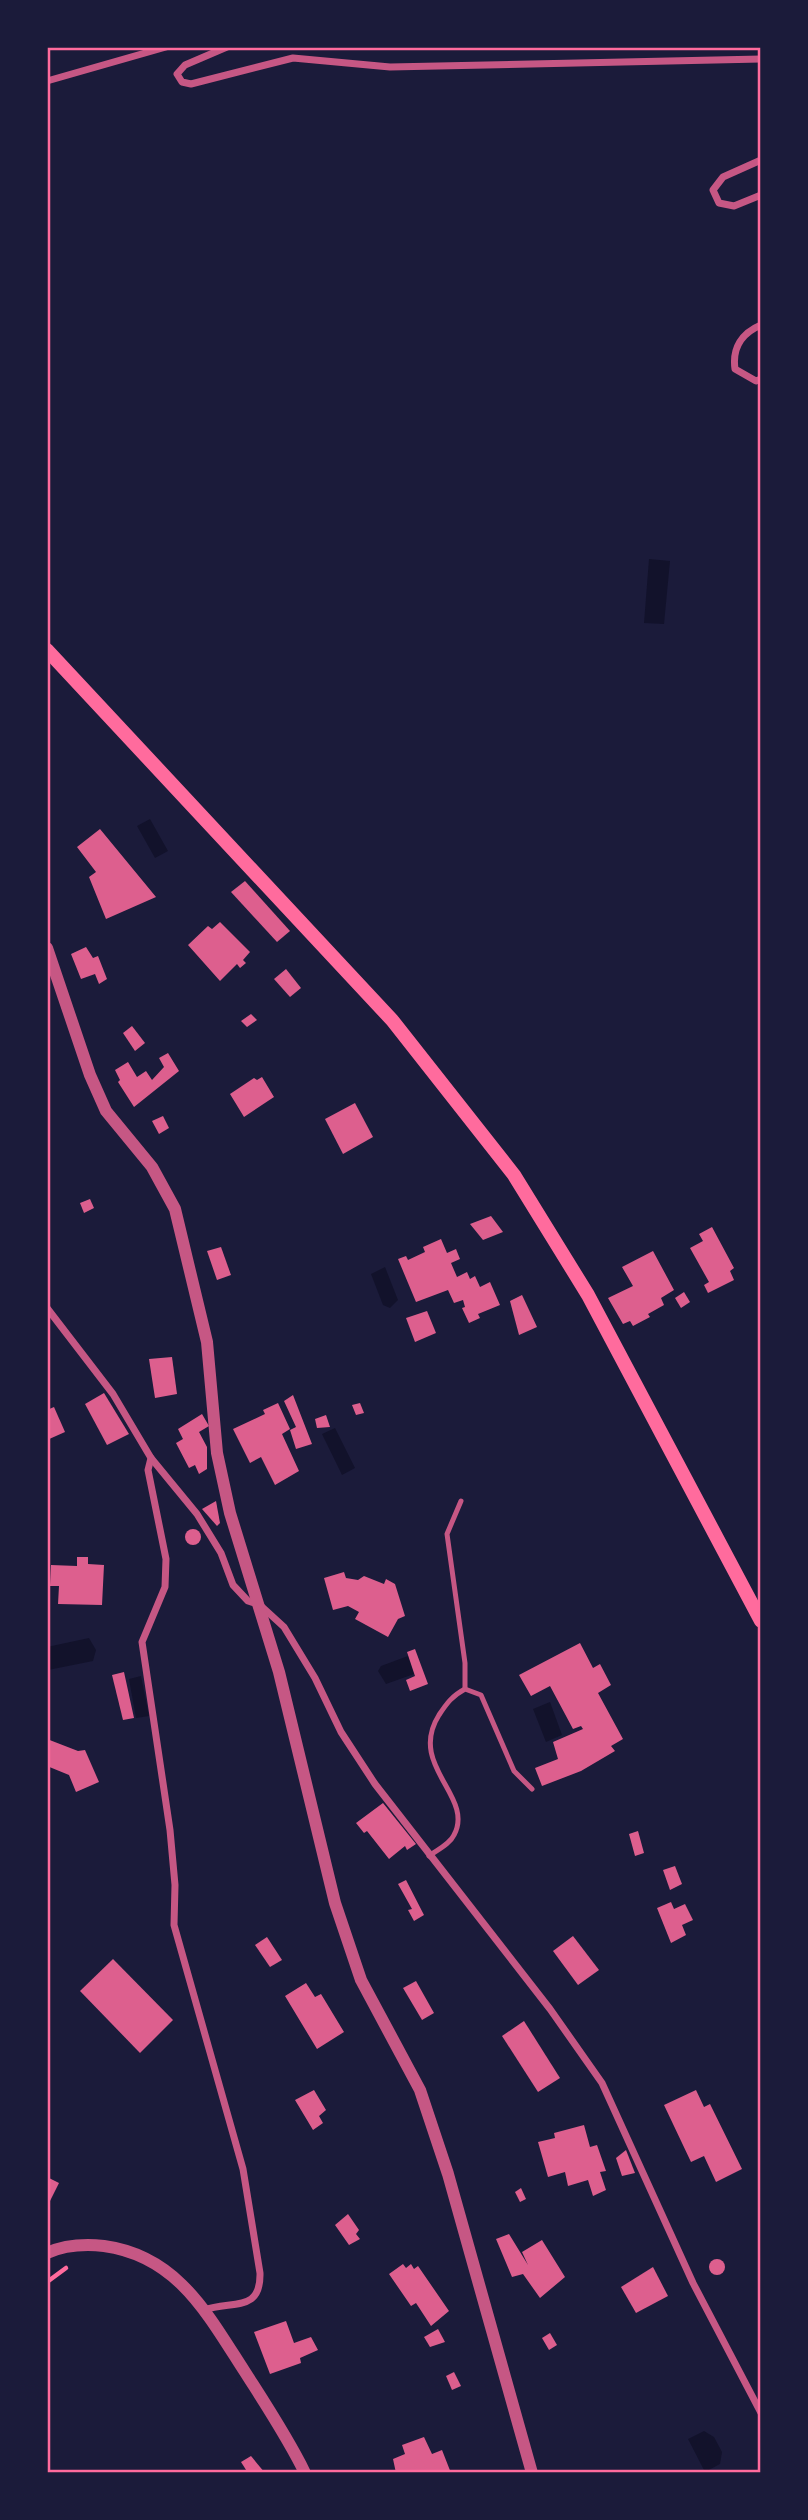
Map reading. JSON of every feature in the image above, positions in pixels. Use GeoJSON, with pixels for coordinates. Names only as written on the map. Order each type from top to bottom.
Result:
{"type":"FeatureCollection","features":[{"type":"Feature","properties":{"kind":"main road"},"geometry":{"type":"LineString","coordinates":[[47,650],[391,1020],[514,1175],[588,1295],[761,1621]]}},
{"type":"Feature","properties":{"kind":"street"},"geometry":{"type":"LineString","coordinates":[[47,81],[166,47]]}},
{"type":"Feature","properties":{"kind":"street"},"geometry":{"type":"LineString","coordinates":[[227,47],[185,65],[177,74],[182,82],[191,84],[293,58],[390,67],[761,59]]}},
{"type":"Feature","properties":{"kind":"street"},"geometry":{"type":"LineString","coordinates":[[761,160],[723,177],[713,190],[719,203],[734,206],[761,195]]}},
{"type":"Feature","properties":{"kind":"street"},"geometry":{"type":"LineString","coordinates":[[761,325],[746,331],[733,354],[735,369],[756,381],[761,379]]}},
{"type":"Feature","properties":{"kind":"street"},"geometry":{"type":"LineString","coordinates":[[47,948],[90,1074],[106,1111],[152,1167],[175,1209],[207,1342],[218,1453],[230,1513],[260,1605],[335,1903],[361,1980],[420,2090],[448,2174],[532,2473]]}},
{"type":"Feature","properties":{"kind":"street"},"geometry":{"type":"LineString","coordinates":[[47,1308],[113,1394],[151,1458],[197,1514],[221,1553],[233,1585],[248,1601],[260,1605],[284,1627],[315,1678],[341,1732],[429,1856],[550,2010],[602,2083],[693,2283],[761,2413]]}},
{"type":"Feature","properties":{"kind":"street"},"geometry":{"type":"LineString","coordinates":[[151,1458],[148,1470],[166,1559],[165,1587],[142,1642],[170,1830],[175,1885],[174,1925],[243,2169],[260,2273],[260,2288],[254,2298],[246,2303],[218,2305],[204,2310]]}},
{"type":"Feature","properties":{"kind":"street"},"geometry":{"type":"LineString","coordinates":[[47,2253],[58,2248],[88,2244],[130,2249],[181,2282],[204,2310],[282,2430],[305,2473]]}},
{"type":"Feature","properties":{"kind":"lane"},"geometry":{"type":"LineString","coordinates":[[461,1501],[447,1534],[465,1663],[465,1689]]}},
{"type":"Feature","properties":{"kind":"lane"},"geometry":{"type":"LineString","coordinates":[[465,1689],[481,1695],[514,1771],[532,1789]]}},
{"type":"Feature","properties":{"kind":"lane"},"geometry":{"type":"LineString","coordinates":[[429,1856],[453,1838],[459,1823],[454,1802],[428,1749],[430,1730],[450,1698],[465,1689]]}},
{"type":"Feature","properties":{"kind":"path"},"geometry":{"type":"LineString","coordinates":[[47,2282],[64,2268],[75,2266]]}},
{"type":"Feature","properties":{"kind":"shaded area"},"geometry":{"type":"Polygon","coordinates":[[[649,559],[670,561],[664,624],[644,623],[649,559]]]}},
{"type":"Feature","properties":{"kind":"shaded area"},"geometry":{"type":"Polygon","coordinates":[[[150,819],[168,851],[155,858],[137,826],[150,819]]]}},
{"type":"Feature","properties":{"kind":"shaded area"},"geometry":{"type":"Polygon","coordinates":[[[385,1267],[398,1300],[390,1308],[383,1305],[371,1274],[385,1267]]]}},
{"type":"Feature","properties":{"kind":"shaded area"},"geometry":{"type":"Polygon","coordinates":[[[335,1428],[355,1468],[342,1475],[322,1434],[335,1428]]]}},
{"type":"Feature","properties":{"kind":"shaded area"},"geometry":{"type":"Polygon","coordinates":[[[89,1638],[96,1650],[93,1661],[48,1670],[47,1647],[89,1638]]]}},
{"type":"Feature","properties":{"kind":"shaded area"},"geometry":{"type":"Polygon","coordinates":[[[408,1656],[414,1674],[386,1684],[378,1671],[381,1666],[408,1656]]]}},
{"type":"Feature","properties":{"kind":"shaded area"},"geometry":{"type":"Polygon","coordinates":[[[141,1676],[149,1716],[136,1718],[129,1679],[141,1676]]]}},
{"type":"Feature","properties":{"kind":"shaded area"},"geometry":{"type":"Polygon","coordinates":[[[550,1702],[562,1735],[546,1742],[533,1709],[550,1702]]]}},
{"type":"Feature","properties":{"kind":"shaded area"},"geometry":{"type":"Polygon","coordinates":[[[704,2431],[714,2437],[722,2452],[720,2464],[705,2472],[688,2439],[704,2431]]]}},
{"type":"Feature","properties":{"kind":"building"},"geometry":{"type":"Polygon","coordinates":[[[100,829],[156,897],[106,919],[89,877],[96,872],[77,847],[100,829]]]}},
{"type":"Feature","properties":{"kind":"building"},"geometry":{"type":"Polygon","coordinates":[[[245,881],[290,931],[277,942],[231,892],[245,881]]]}},
{"type":"Feature","properties":{"kind":"building"},"geometry":{"type":"Polygon","coordinates":[[[220,922],[250,952],[243,960],[246,963],[240,968],[237,964],[220,981],[188,945],[208,926],[212,929],[220,922]]]}},
{"type":"Feature","properties":{"kind":"building"},"geometry":{"type":"Polygon","coordinates":[[[86,947],[93,958],[98,956],[107,979],[99,984],[95,974],[81,979],[71,954],[86,947]]]}},
{"type":"Feature","properties":{"kind":"building"},"geometry":{"type":"Polygon","coordinates":[[[286,969],[301,988],[290,997],[274,979],[286,969]]]}},
{"type":"Feature","properties":{"kind":"building"},"geometry":{"type":"Polygon","coordinates":[[[251,1014],[257,1020],[247,1027],[241,1021],[251,1014]]]}},
{"type":"Feature","properties":{"kind":"building"},"geometry":{"type":"Polygon","coordinates":[[[132,1026],[145,1043],[135,1051],[123,1033],[132,1026]]]}},
{"type":"Feature","properties":{"kind":"building"},"geometry":{"type":"Polygon","coordinates":[[[168,1053],[179,1071],[134,1107],[118,1082],[120,1080],[115,1070],[128,1062],[137,1077],[146,1071],[152,1080],[164,1067],[159,1058],[168,1053]]]}},
{"type":"Feature","properties":{"kind":"building"},"geometry":{"type":"Polygon","coordinates":[[[262,1077],[274,1097],[244,1117],[230,1094],[254,1078],[257,1080],[262,1077]]]}},
{"type":"Feature","properties":{"kind":"building"},"geometry":{"type":"Polygon","coordinates":[[[355,1103],[373,1137],[343,1154],[325,1119],[355,1103]]]}},
{"type":"Feature","properties":{"kind":"building"},"geometry":{"type":"Polygon","coordinates":[[[163,1116],[169,1128],[159,1134],[152,1121],[163,1116]]]}},
{"type":"Feature","properties":{"kind":"building"},"geometry":{"type":"Polygon","coordinates":[[[90,1199],[94,1208],[84,1213],[80,1203],[90,1199]]]}},
{"type":"Feature","properties":{"kind":"building"},"geometry":{"type":"Polygon","coordinates":[[[491,1216],[503,1232],[483,1240],[470,1224],[491,1216]]]}},
{"type":"Feature","properties":{"kind":"building"},"geometry":{"type":"Polygon","coordinates":[[[712,1227],[734,1268],[730,1271],[734,1280],[708,1293],[704,1285],[709,1282],[690,1248],[703,1241],[699,1234],[712,1227]]]}},
{"type":"Feature","properties":{"kind":"building"},"geometry":{"type":"Polygon","coordinates":[[[441,1239],[447,1253],[456,1249],[460,1259],[451,1263],[457,1277],[467,1272],[470,1279],[475,1276],[480,1287],[490,1282],[500,1305],[478,1314],[480,1318],[469,1323],[462,1308],[465,1307],[463,1300],[454,1303],[448,1290],[416,1302],[398,1259],[406,1256],[408,1260],[425,1252],[423,1247],[441,1239]]]}},
{"type":"Feature","properties":{"kind":"building"},"geometry":{"type":"Polygon","coordinates":[[[221,1247],[231,1275],[217,1280],[207,1251],[221,1247]]]}},
{"type":"Feature","properties":{"kind":"building"},"geometry":{"type":"Polygon","coordinates":[[[653,1251],[674,1290],[661,1298],[664,1305],[648,1314],[650,1317],[633,1326],[630,1321],[623,1324],[608,1298],[633,1286],[622,1267],[653,1251]]]}},
{"type":"Feature","properties":{"kind":"building"},"geometry":{"type":"Polygon","coordinates":[[[684,1292],[690,1302],[681,1308],[675,1298],[684,1292]]]}},
{"type":"Feature","properties":{"kind":"building"},"geometry":{"type":"Polygon","coordinates":[[[522,1295],[537,1327],[519,1335],[510,1301],[522,1295]]]}},
{"type":"Feature","properties":{"kind":"building"},"geometry":{"type":"Polygon","coordinates":[[[427,1311],[436,1333],[415,1342],[406,1318],[427,1311]]]}},
{"type":"Feature","properties":{"kind":"building"},"geometry":{"type":"Polygon","coordinates":[[[172,1357],[177,1394],[155,1398],[149,1359],[172,1357]]]}},
{"type":"Feature","properties":{"kind":"building"},"geometry":{"type":"Polygon","coordinates":[[[104,1393],[129,1434],[107,1445],[85,1404],[104,1393]]]}},
{"type":"Feature","properties":{"kind":"building"},"geometry":{"type":"Polygon","coordinates":[[[293,1395],[312,1444],[296,1449],[290,1430],[296,1427],[284,1401],[293,1395]]]}},
{"type":"Feature","properties":{"kind":"building"},"geometry":{"type":"Polygon","coordinates":[[[278,1403],[290,1429],[282,1434],[299,1471],[275,1485],[261,1457],[250,1463],[233,1429],[265,1414],[263,1410],[278,1403]]]}},
{"type":"Feature","properties":{"kind":"building"},"geometry":{"type":"Polygon","coordinates":[[[360,1403],[364,1413],[356,1415],[352,1405],[360,1403]]]}},
{"type":"Feature","properties":{"kind":"building"},"geometry":{"type":"Polygon","coordinates":[[[54,1407],[65,1432],[47,1440],[47,1410],[54,1407]]]}},
{"type":"Feature","properties":{"kind":"building"},"geometry":{"type":"Polygon","coordinates":[[[202,1414],[209,1426],[199,1432],[207,1447],[207,1469],[199,1474],[195,1465],[189,1468],[176,1443],[183,1439],[178,1429],[202,1414]]]}},
{"type":"Feature","properties":{"kind":"building"},"geometry":{"type":"Polygon","coordinates":[[[326,1415],[330,1427],[317,1428],[315,1419],[326,1415]]]}},
{"type":"Feature","properties":{"kind":"building"},"geometry":{"type":"Polygon","coordinates":[[[216,1501],[220,1523],[217,1526],[202,1509],[216,1501]]]}},
{"type":"Feature","properties":{"kind":"building"},"geometry":{"type":"Polygon","coordinates":[[[193,1529],[199,1531],[199,1543],[193,1545],[187,1543],[185,1537],[187,1531],[193,1529]]]}},
{"type":"Feature","properties":{"kind":"building"},"geometry":{"type":"Polygon","coordinates":[[[77,1557],[88,1557],[88,1564],[104,1565],[102,1605],[58,1604],[59,1586],[50,1586],[51,1565],[77,1566],[77,1557]]]}},
{"type":"Feature","properties":{"kind":"building"},"geometry":{"type":"Polygon","coordinates":[[[344,1572],[346,1578],[358,1580],[364,1576],[384,1584],[386,1579],[395,1584],[405,1616],[398,1619],[388,1637],[355,1619],[359,1612],[348,1606],[333,1610],[324,1578],[344,1572]]]}},
{"type":"Feature","properties":{"kind":"building"},"geometry":{"type":"Polygon","coordinates":[[[580,1643],[593,1668],[600,1664],[611,1685],[598,1693],[623,1739],[611,1746],[615,1751],[581,1771],[542,1786],[535,1768],[558,1759],[553,1742],[583,1729],[581,1726],[573,1729],[550,1686],[531,1696],[519,1675],[580,1643]]]}},
{"type":"Feature","properties":{"kind":"building"},"geometry":{"type":"Polygon","coordinates":[[[415,1649],[428,1684],[410,1691],[406,1680],[415,1676],[407,1652],[415,1649]]]}},
{"type":"Feature","properties":{"kind":"building"},"geometry":{"type":"Polygon","coordinates":[[[124,1672],[134,1718],[123,1720],[112,1675],[124,1672]]]}},
{"type":"Feature","properties":{"kind":"building"},"geometry":{"type":"Polygon","coordinates":[[[47,1739],[78,1751],[85,1750],[99,1782],[76,1792],[69,1775],[47,1766],[47,1739]]]}},
{"type":"Feature","properties":{"kind":"building"},"geometry":{"type":"Polygon","coordinates":[[[383,1803],[416,1844],[407,1850],[405,1846],[389,1859],[367,1831],[364,1833],[356,1823],[383,1803]]]}},
{"type":"Feature","properties":{"kind":"building"},"geometry":{"type":"Polygon","coordinates":[[[638,1831],[644,1853],[635,1856],[629,1834],[638,1831]]]}},
{"type":"Feature","properties":{"kind":"building"},"geometry":{"type":"Polygon","coordinates":[[[675,1866],[682,1884],[670,1890],[663,1870],[675,1866]]]}},
{"type":"Feature","properties":{"kind":"building"},"geometry":{"type":"Polygon","coordinates":[[[406,1880],[424,1915],[414,1921],[408,1910],[412,1909],[398,1884],[406,1880]]]}},
{"type":"Feature","properties":{"kind":"building"},"geometry":{"type":"Polygon","coordinates":[[[671,1902],[674,1909],[685,1904],[693,1920],[682,1925],[686,1935],[671,1943],[657,1908],[671,1902]]]}},
{"type":"Feature","properties":{"kind":"building"},"geometry":{"type":"Polygon","coordinates":[[[573,1936],[599,1970],[578,1985],[553,1951],[573,1936]]]}},
{"type":"Feature","properties":{"kind":"building"},"geometry":{"type":"Polygon","coordinates":[[[267,1937],[282,1960],[270,1967],[255,1945],[267,1937]]]}},
{"type":"Feature","properties":{"kind":"building"},"geometry":{"type":"Polygon","coordinates":[[[113,1959],[173,2020],[140,2053],[80,1991],[113,1959]]]}},
{"type":"Feature","properties":{"kind":"building"},"geometry":{"type":"Polygon","coordinates":[[[416,1981],[434,2013],[422,2020],[403,1988],[416,1981]]]}},
{"type":"Feature","properties":{"kind":"building"},"geometry":{"type":"Polygon","coordinates":[[[306,1983],[315,1997],[321,1994],[344,2032],[317,2049],[285,1996],[306,1983]]]}},
{"type":"Feature","properties":{"kind":"building"},"geometry":{"type":"Polygon","coordinates":[[[524,2021],[560,2078],[538,2092],[502,2036],[524,2021]]]}},
{"type":"Feature","properties":{"kind":"building"},"geometry":{"type":"Polygon","coordinates":[[[314,2090],[326,2110],[319,2116],[323,2123],[313,2130],[295,2100],[314,2090]]]}},
{"type":"Feature","properties":{"kind":"building"},"geometry":{"type":"Polygon","coordinates":[[[696,2090],[704,2107],[710,2104],[742,2169],[716,2182],[704,2156],[691,2162],[664,2105],[696,2090]]]}},
{"type":"Feature","properties":{"kind":"building"},"geometry":{"type":"Polygon","coordinates":[[[584,2125],[590,2147],[597,2145],[606,2171],[600,2172],[606,2190],[593,2196],[588,2180],[568,2186],[565,2172],[548,2177],[538,2142],[555,2138],[554,2133],[584,2125]]]}},
{"type":"Feature","properties":{"kind":"building"},"geometry":{"type":"Polygon","coordinates":[[[626,2150],[635,2173],[622,2176],[616,2158],[626,2150]]]}},
{"type":"Feature","properties":{"kind":"building"},"geometry":{"type":"Polygon","coordinates":[[[47,2177],[59,2183],[47,2207],[47,2177]]]}},
{"type":"Feature","properties":{"kind":"building"},"geometry":{"type":"Polygon","coordinates":[[[521,2188],[526,2199],[520,2202],[515,2192],[521,2188]]]}},
{"type":"Feature","properties":{"kind":"building"},"geometry":{"type":"Polygon","coordinates":[[[348,2214],[359,2230],[356,2234],[360,2239],[349,2245],[335,2225],[348,2214]]]}},
{"type":"Feature","properties":{"kind":"building"},"geometry":{"type":"Polygon","coordinates":[[[509,2234],[528,2265],[522,2252],[542,2240],[565,2277],[540,2298],[523,2274],[512,2277],[496,2239],[509,2234]]]}},
{"type":"Feature","properties":{"kind":"building"},"geometry":{"type":"Polygon","coordinates":[[[717,2259],[723,2261],[723,2273],[717,2275],[711,2273],[709,2267],[711,2261],[717,2259]]]}},
{"type":"Feature","properties":{"kind":"building"},"geometry":{"type":"Polygon","coordinates":[[[403,2264],[406,2268],[411,2264],[414,2269],[418,2266],[449,2311],[431,2326],[416,2303],[411,2306],[389,2274],[403,2264]]]}},
{"type":"Feature","properties":{"kind":"building"},"geometry":{"type":"Polygon","coordinates":[[[653,2267],[668,2296],[636,2313],[621,2287],[653,2267]]]}},
{"type":"Feature","properties":{"kind":"building"},"geometry":{"type":"Polygon","coordinates":[[[286,2321],[294,2343],[311,2337],[318,2350],[300,2358],[301,2363],[270,2374],[254,2332],[286,2321]]]}},
{"type":"Feature","properties":{"kind":"building"},"geometry":{"type":"Polygon","coordinates":[[[438,2329],[445,2342],[430,2347],[424,2337],[438,2329]]]}},
{"type":"Feature","properties":{"kind":"building"},"geometry":{"type":"Polygon","coordinates":[[[550,2333],[557,2345],[549,2350],[542,2338],[550,2333]]]}},
{"type":"Feature","properties":{"kind":"building"},"geometry":{"type":"Polygon","coordinates":[[[454,2372],[461,2386],[452,2390],[446,2376],[454,2372]]]}},
{"type":"Feature","properties":{"kind":"building"},"geometry":{"type":"Polygon","coordinates":[[[424,2437],[432,2454],[442,2450],[451,2473],[396,2473],[393,2459],[405,2454],[402,2445],[424,2437]]]}},
{"type":"Feature","properties":{"kind":"building"},"geometry":{"type":"Polygon","coordinates":[[[251,2456],[265,2473],[248,2473],[241,2462],[251,2456]]]}}]}
